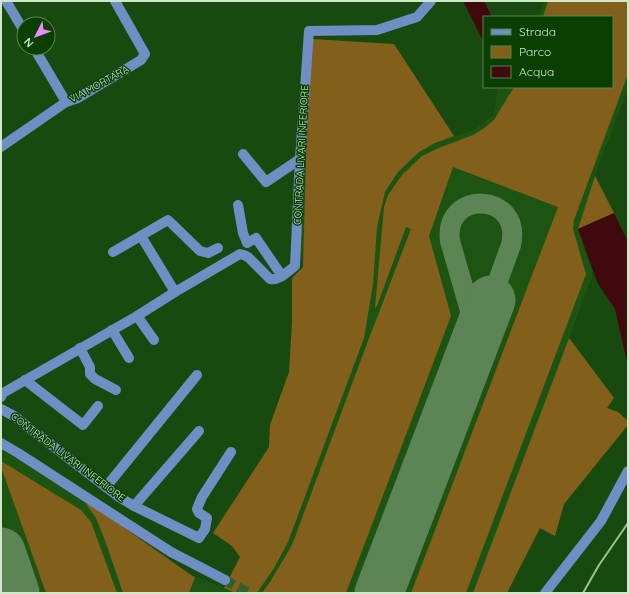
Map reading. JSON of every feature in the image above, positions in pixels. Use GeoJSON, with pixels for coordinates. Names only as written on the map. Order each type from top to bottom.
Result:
{"type":"FeatureCollection","features":[{"type":"Feature","properties":{"kind":"street"},"geometry":{"type":"LineString","coordinates":[[6,1],[16,18]]}},
{"type":"Feature","properties":{"kind":"street","name":"VIA MORTARA"},"geometry":{"type":"LineString","coordinates":[[1,147],[66,102],[78,98],[142,60],[144,54],[115,1]]}},
{"type":"Feature","properties":{"kind":"street","name":"CONTRADA LIVARI INFERIORE"},"geometry":{"type":"LineString","coordinates":[[282,276],[295,266],[300,159],[309,31],[377,30],[417,16],[431,1]]}},
{"type":"Feature","properties":{"kind":"street"},"geometry":{"type":"LineString","coordinates":[[39,56],[66,102]]}},
{"type":"Feature","properties":{"kind":"street"},"geometry":{"type":"LineString","coordinates":[[243,154],[266,182],[300,159]]}},
{"type":"Feature","properties":{"kind":"street"},"geometry":{"type":"LineString","coordinates":[[1,397],[3,393],[137,316],[240,254],[248,257],[270,279],[274,280],[282,276],[256,238],[247,243],[243,233],[238,205]]}},
{"type":"Feature","properties":{"kind":"street"},"geometry":{"type":"LineString","coordinates":[[114,252],[168,220],[200,251],[208,253],[218,248]]}},
{"type":"Feature","properties":{"kind":"street"},"geometry":{"type":"LineString","coordinates":[[141,236],[175,292]]}},
{"type":"Feature","properties":{"kind":"street"},"geometry":{"type":"LineString","coordinates":[[137,316],[154,340]]}},
{"type":"Feature","properties":{"kind":"street"},"geometry":{"type":"LineString","coordinates":[[112,330],[129,358]]}},
{"type":"Feature","properties":{"kind":"street"},"geometry":{"type":"LineString","coordinates":[[80,348],[90,367],[90,374],[116,390]]}},
{"type":"Feature","properties":{"kind":"street"},"geometry":{"type":"LineString","coordinates":[[106,487],[197,376]]}},
{"type":"Feature","properties":{"kind":"street"},"geometry":{"type":"LineString","coordinates":[[25,380],[83,425],[98,406]]}},
{"type":"Feature","properties":{"kind":"street","name":"CONTRADA LIVARI INFERIORE"},"geometry":{"type":"LineString","coordinates":[[1,409],[14,416],[119,498],[199,538],[205,529],[207,518],[199,513],[197,509],[202,497],[231,452]]}},
{"type":"Feature","properties":{"kind":"street"},"geometry":{"type":"LineString","coordinates":[[134,506],[199,431]]}},
{"type":"Feature","properties":{"kind":"street"},"geometry":{"type":"LineString","coordinates":[[1,444],[18,453],[171,552],[225,580]]}},
{"type":"Feature","properties":{"kind":"street"},"geometry":{"type":"LineString","coordinates":[[545,593],[601,521],[628,471]]}},
{"type":"Feature","properties":{"kind":"shaded area"},"geometry":{"type":"Polygon","coordinates":[[[544,1],[628,1],[628,89],[595,175],[614,213],[578,229],[593,274],[569,338],[614,398],[607,408],[618,412],[628,421],[628,425],[564,504],[555,536],[540,528],[507,593],[1,593],[1,449],[102,512],[191,575],[224,588],[240,557],[232,546],[213,533],[269,447],[270,425],[289,372],[292,322],[292,278],[303,267],[300,250],[312,39],[394,44],[454,136],[474,130],[494,114],[498,88],[613,88],[613,16],[538,16],[544,1]]]}},
{"type":"Feature","properties":{"kind":"green space"},"geometry":{"type":"Polygon","coordinates":[[[548,1],[628,1],[628,74],[574,220],[573,229],[586,274],[466,593],[411,593],[558,207],[453,167],[429,236],[451,316],[346,593],[262,593],[292,545],[411,229],[406,227],[375,308],[384,207],[388,195],[402,175],[422,156],[473,135],[494,120],[513,88],[613,88],[613,16],[543,16],[548,1]]]}},
{"type":"Feature","properties":{"kind":"green space"},"geometry":{"type":"Polygon","coordinates":[[[312,39],[394,44],[454,136],[435,143],[419,152],[398,172],[385,192],[377,227],[373,284],[364,338],[288,542],[274,568],[257,593],[236,593],[224,588],[240,557],[232,546],[213,533],[269,447],[270,425],[289,372],[292,322],[292,278],[303,267],[307,123],[312,39]]]}},
{"type":"Feature","properties":{"kind":"green space"},"geometry":{"type":"Polygon","coordinates":[[[595,176],[614,213],[578,229],[595,176]]]}},
{"type":"Feature","properties":{"kind":"green space"},"geometry":{"type":"Polygon","coordinates":[[[569,338],[614,398],[607,408],[618,412],[628,421],[628,425],[564,504],[555,536],[540,528],[507,593],[473,593],[569,338]]]}},
{"type":"Feature","properties":{"kind":"green space"},"geometry":{"type":"Polygon","coordinates":[[[1,461],[81,510],[91,522],[117,593],[46,593],[1,467],[1,461]]]}},
{"type":"Feature","properties":{"kind":"green space"},"geometry":{"type":"Polygon","coordinates":[[[87,503],[195,577],[189,593],[123,593],[96,518],[86,504],[87,503]]]}},
{"type":"Feature","properties":{"kind":"water"},"geometry":{"type":"Polygon","coordinates":[[[463,1],[484,1],[492,16],[483,16],[483,41],[463,1]]]}},
{"type":"Feature","properties":{"kind":"water"},"geometry":{"type":"Polygon","coordinates":[[[614,213],[628,242],[628,366],[615,309],[598,284],[578,229],[614,213]]]}},
{"type":"Feature","properties":{"kind":"taxiway"},"geometry":{"type":"LineString","coordinates":[[472,348],[474,335],[473,321],[450,241],[451,224],[458,212],[469,205],[482,204],[495,207],[506,215],[512,227],[511,245],[491,300]]}},
{"type":"Feature","properties":{"kind":"runway"},"geometry":{"type":"LineString","coordinates":[[379,593],[491,300]]}},
{"type":"Feature","properties":{"kind":"runway"},"geometry":{"type":"LineString","coordinates":[[1,552],[15,593]]}},
{"type":"Feature","properties":{"kind":"tunnel"},"geometry":{"type":"LineString","coordinates":[[225,580],[249,593]]}},
{"type":"Feature","properties":{"kind":"railway"},"geometry":{"type":"LineString","coordinates":[[583,593],[599,565],[628,523]]}}]}
